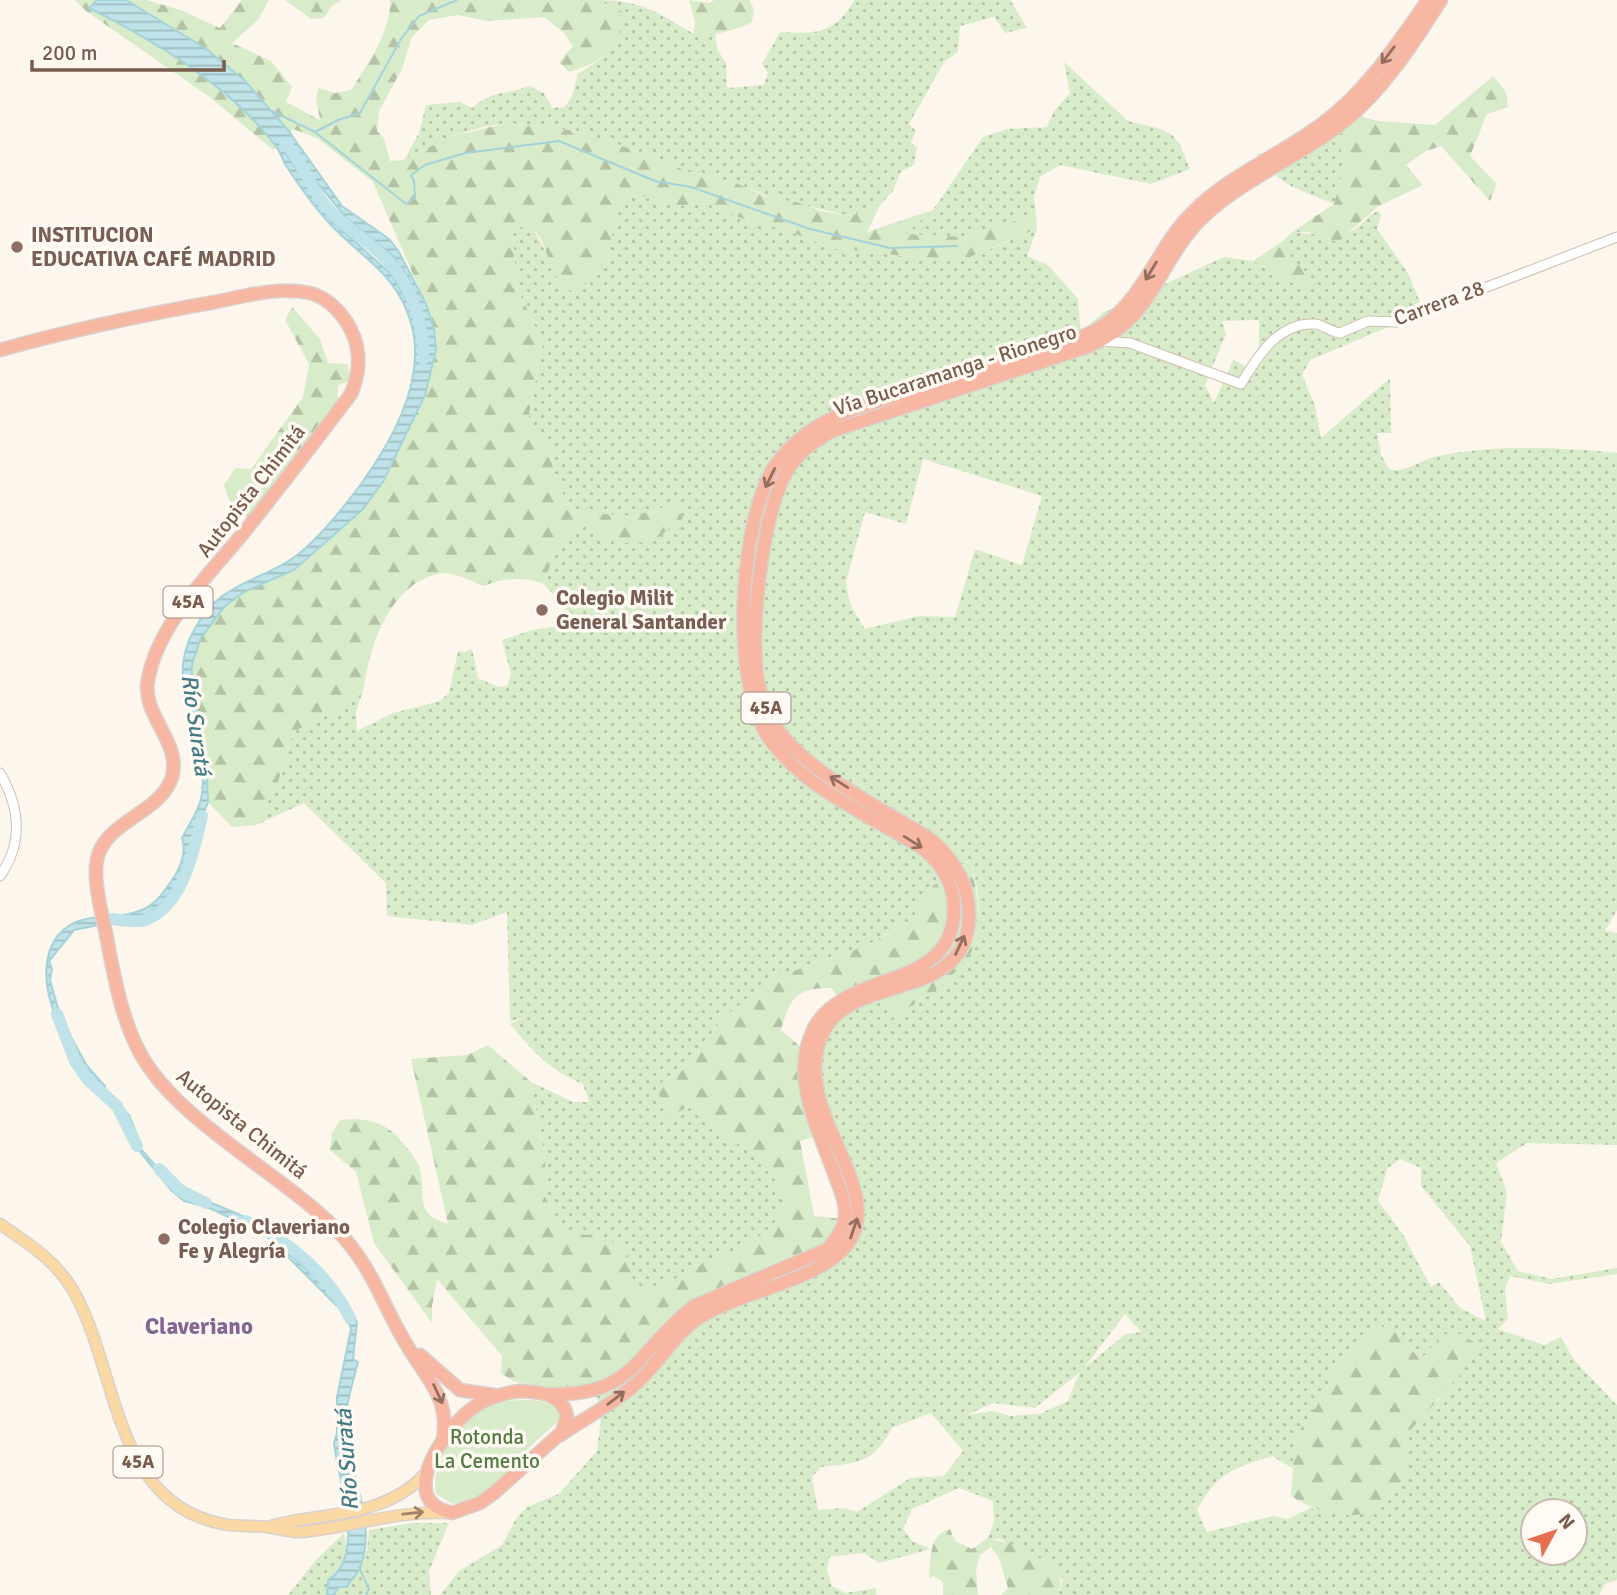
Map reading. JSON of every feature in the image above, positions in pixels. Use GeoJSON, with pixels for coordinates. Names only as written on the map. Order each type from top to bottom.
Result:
{"type":"FeatureCollection","features":[{"type":"Feature","properties":{"kind":"highway","name":"Vía Bucaramanga - Rionegro"},"geometry":{"type":"LineString","coordinates":[[544,1394],[580,1393],[614,1382],[633,1371],[677,1320],[694,1306],[828,1249],[840,1232],[845,1209],[808,1097],[805,1051],[810,1036],[826,1013],[841,1001],[861,989],[919,970],[935,959],[950,935],[953,900],[940,863],[925,850],[803,774],[767,735],[754,708],[747,683],[744,656],[748,572],[751,535],[771,472],[802,438],[847,412],[1079,339],[1104,326],[1138,292],[1189,216],[1225,185],[1326,122],[1361,91],[1427,0]]}},
{"type":"Feature","properties":{"kind":"highway","name":"Vía Bucaramanga - Rionegro"},"geometry":{"type":"LineString","coordinates":[[559,1436],[602,1410],[640,1380],[672,1341],[702,1315],[819,1268],[848,1244],[856,1226],[858,1200],[818,1097],[814,1077],[817,1048],[825,1030],[839,1013],[886,991],[925,979],[944,967],[956,955],[969,921],[966,889],[948,855],[933,841],[811,764],[777,729],[765,705],[756,659],[760,589],[766,526],[778,488],[811,443],[832,431],[1100,341],[1121,327],[1145,302],[1199,221],[1226,198],[1347,119],[1399,62],[1441,0]]}},
{"type":"Feature","properties":{"kind":"highway","name":"Autopista Chimitá"},"geometry":{"type":"LineString","coordinates":[[0,350],[137,316],[285,291],[311,293],[330,303],[347,322],[358,349],[357,379],[351,394],[185,606],[159,649],[147,689],[152,712],[172,754],[173,774],[160,795],[105,842],[96,869],[118,998],[129,1031],[158,1080],[177,1100],[335,1228],[368,1268],[407,1345],[437,1388],[443,1402],[443,1439]]}},
{"type":"Feature","properties":{"kind":"highway","name":"Autopista Chimitá"},"geometry":{"type":"LineString","coordinates":[[392,1314],[415,1350],[452,1385],[474,1395],[500,1394]]}},
{"type":"Feature","properties":{"kind":"highway","name":"45A"},"geometry":{"type":"LineString","coordinates":[[426,1473],[443,1439],[472,1409],[500,1394],[520,1391],[544,1394]]}},
{"type":"Feature","properties":{"kind":"highway"},"geometry":{"type":"LineString","coordinates":[[544,1394],[556,1398],[566,1412],[566,1425],[559,1436]]}},
{"type":"Feature","properties":{"kind":"highway","name":"45A"},"geometry":{"type":"LineString","coordinates":[[452,1513],[480,1503],[494,1493],[559,1436]]}},
{"type":"Feature","properties":{"kind":"highway"},"geometry":{"type":"LineString","coordinates":[[426,1473],[425,1485],[429,1497],[437,1507],[452,1513]]}},
{"type":"Feature","properties":{"kind":"main road","name":"45A"},"geometry":{"type":"LineString","coordinates":[[0,1224],[44,1254],[71,1287],[107,1378],[131,1451],[157,1487],[186,1510],[213,1521],[269,1527],[341,1520],[375,1520],[414,1513],[452,1513]]}},
{"type":"Feature","properties":{"kind":"main road","name":"45A"},"geometry":{"type":"LineString","coordinates":[[341,1520],[401,1496],[426,1473]]}},
{"type":"Feature","properties":{"kind":"street","name":"Carrera 28"},"geometry":{"type":"LineString","coordinates":[[1130,343],[1241,384],[1263,348],[1293,329],[1317,324],[1340,332],[1368,321],[1395,322],[1617,237]]}},
{"type":"Feature","properties":{"kind":"street"},"geometry":{"type":"LineString","coordinates":[[1121,327],[1123,337],[1130,343]]}},
{"type":"Feature","properties":{"kind":"street"},"geometry":{"type":"LineString","coordinates":[[1100,341],[1130,343]]}},
{"type":"Feature","properties":{"kind":"street"},"geometry":{"type":"LineString","coordinates":[[0,773],[15,804],[17,826],[14,850],[0,876]]}},
{"type":"Feature","properties":{"kind":"green space"},"geometry":{"type":"Polygon","coordinates":[[[75,0],[147,0],[181,10],[220,28],[242,0],[269,0],[258,20],[232,43],[271,61],[292,87],[286,102],[320,120],[316,98],[319,88],[335,93],[351,90],[383,35],[390,11],[390,0],[596,0],[619,9],[626,16],[622,28],[612,46],[600,59],[569,72],[559,62],[573,46],[564,33],[544,17],[487,21],[458,15],[429,20],[412,37],[402,69],[379,111],[377,131],[384,138],[390,161],[404,160],[449,137],[507,123],[577,131],[663,160],[685,171],[734,182],[767,197],[796,202],[822,211],[850,216],[880,205],[867,232],[933,210],[905,234],[966,237],[1036,214],[1037,229],[957,262],[832,248],[783,229],[743,219],[706,203],[678,206],[639,195],[623,197],[603,269],[575,293],[559,284],[541,239],[533,228],[513,227],[516,286],[543,343],[528,420],[550,448],[555,481],[574,512],[633,516],[675,504],[683,518],[652,542],[616,543],[583,525],[557,544],[544,584],[514,579],[484,586],[448,573],[420,581],[394,604],[385,619],[371,654],[364,688],[333,712],[293,732],[278,782],[256,825],[232,827],[208,802],[206,755],[191,687],[192,664],[201,638],[225,606],[244,592],[294,570],[362,510],[383,482],[425,395],[436,350],[426,304],[373,182],[317,138],[293,129],[273,150],[211,98],[86,11],[75,0]]]}},
{"type":"Feature","properties":{"kind":"green space"},"geometry":{"type":"Polygon","coordinates":[[[285,0],[342,0],[332,6],[324,18],[311,19],[285,0]]]}},
{"type":"Feature","properties":{"kind":"green space"},"geometry":{"type":"Polygon","coordinates":[[[596,0],[644,7],[705,38],[715,34],[717,49],[726,63],[727,88],[764,85],[768,73],[762,64],[780,32],[815,32],[832,26],[840,20],[854,0],[1010,0],[1027,28],[1005,33],[994,17],[960,26],[958,52],[944,62],[909,124],[916,131],[911,143],[917,147],[914,165],[901,171],[893,191],[880,205],[850,216],[769,197],[734,182],[685,171],[663,160],[577,131],[507,123],[483,127],[449,137],[404,160],[419,133],[426,105],[460,102],[472,108],[493,95],[529,86],[544,93],[552,108],[565,107],[572,96],[578,74],[602,58],[596,0]]]}},
{"type":"Feature","properties":{"kind":"green space"},"geometry":{"type":"Polygon","coordinates":[[[689,0],[710,3],[714,0],[749,0],[754,9],[752,22],[705,38],[694,35],[695,21],[689,0]]]}},
{"type":"Feature","properties":{"kind":"green space"},"geometry":{"type":"Polygon","coordinates":[[[1440,0],[1371,98],[1327,138],[1340,137],[1343,166],[1334,204],[1291,186],[1265,165],[1257,154],[1287,147],[1355,92],[1440,0]]]}},
{"type":"Feature","properties":{"kind":"green space"},"geometry":{"type":"Polygon","coordinates":[[[1064,62],[1128,121],[1161,129],[1172,135],[1180,145],[1190,169],[1151,184],[1060,165],[1040,177],[1034,197],[1036,214],[966,237],[904,234],[933,210],[983,137],[1007,129],[1047,127],[1054,111],[1070,93],[1064,62]]]}},
{"type":"Feature","properties":{"kind":"green space"},"geometry":{"type":"Polygon","coordinates":[[[1493,76],[1506,92],[1508,107],[1487,114],[1470,156],[1497,184],[1490,201],[1441,146],[1426,151],[1406,165],[1423,185],[1377,207],[1338,242],[1308,232],[1292,232],[1334,204],[1343,166],[1340,138],[1325,139],[1355,115],[1377,121],[1435,125],[1493,76]]]}},
{"type":"Feature","properties":{"kind":"green space"},"geometry":{"type":"Polygon","coordinates":[[[639,195],[678,206],[706,203],[743,219],[783,229],[832,248],[929,259],[990,249],[1037,229],[1027,256],[1048,265],[1078,299],[1082,347],[1093,321],[1104,312],[1224,257],[1253,261],[1265,268],[1295,260],[1286,253],[1283,241],[1292,232],[1330,235],[1345,233],[1356,229],[1378,211],[1381,215],[1377,229],[1408,273],[1424,312],[1310,360],[1302,375],[1315,406],[1321,438],[1390,378],[1391,433],[1377,433],[1381,455],[1389,469],[1401,470],[1434,457],[1502,448],[1617,453],[1617,910],[1605,931],[1617,933],[1617,1145],[1527,1143],[1496,1163],[1507,1192],[1501,1242],[1518,1271],[1552,1279],[1617,1268],[1617,1274],[1549,1284],[1510,1276],[1505,1289],[1508,1319],[1498,1329],[1544,1345],[1561,1337],[1574,1360],[1617,1405],[1617,1580],[1605,1584],[1599,1595],[1058,1595],[1063,1580],[1046,1560],[1023,1554],[1003,1540],[988,1538],[994,1522],[993,1501],[959,1488],[912,1509],[903,1529],[912,1541],[931,1549],[879,1563],[864,1553],[829,1557],[827,1570],[832,1586],[845,1593],[876,1588],[876,1595],[440,1595],[459,1571],[502,1545],[517,1517],[527,1507],[559,1494],[597,1451],[602,1409],[593,1391],[677,1320],[844,1219],[819,1135],[810,1036],[878,987],[892,1018],[938,988],[955,972],[967,955],[975,936],[979,914],[970,859],[926,891],[913,919],[866,946],[725,1016],[685,1067],[657,1086],[668,1118],[694,1103],[729,1137],[768,1166],[786,1200],[773,1228],[736,1251],[704,1263],[660,1287],[637,1292],[602,1236],[565,1233],[545,1197],[545,1158],[531,1082],[573,1102],[589,1102],[583,1084],[551,1066],[510,1024],[522,1018],[510,1021],[507,912],[472,925],[387,916],[386,883],[304,803],[256,825],[278,782],[293,732],[333,712],[364,688],[356,711],[357,731],[393,713],[440,701],[449,693],[458,651],[472,649],[478,678],[498,687],[507,686],[511,674],[502,640],[532,630],[571,624],[572,616],[544,584],[557,544],[583,525],[616,543],[675,504],[633,516],[574,512],[555,481],[550,448],[528,420],[543,343],[516,286],[513,226],[533,228],[550,260],[603,269],[622,197],[639,195]],[[1259,320],[1222,321],[1226,334],[1205,385],[1214,403],[1233,360],[1250,368],[1259,358],[1259,320]],[[923,459],[906,524],[865,512],[846,582],[850,604],[865,629],[919,616],[955,617],[975,549],[1022,565],[1042,496],[923,459]],[[1400,1159],[1387,1169],[1378,1201],[1402,1233],[1431,1287],[1439,1282],[1460,1308],[1486,1321],[1470,1246],[1421,1186],[1421,1168],[1400,1159]],[[1125,1314],[1084,1368],[1126,1334],[1141,1332],[1125,1314]],[[1380,1326],[1353,1350],[1332,1374],[1326,1393],[1295,1437],[1294,1469],[1272,1456],[1227,1474],[1212,1488],[1197,1510],[1207,1532],[1273,1516],[1288,1519],[1310,1508],[1332,1513],[1409,1464],[1404,1437],[1425,1410],[1440,1399],[1417,1355],[1392,1331],[1380,1326]],[[1080,1372],[1035,1408],[993,1403],[967,1415],[994,1411],[1010,1416],[1039,1414],[1068,1401],[1080,1372]],[[931,1413],[892,1428],[879,1448],[864,1459],[821,1467],[812,1477],[818,1510],[844,1508],[857,1512],[910,1478],[944,1476],[963,1451],[931,1413]]]}},
{"type":"Feature","properties":{"kind":"green space"},"geometry":{"type":"Polygon","coordinates":[[[1283,241],[1288,253],[1308,277],[1310,284],[1305,290],[1253,261],[1283,241]]]}},
{"type":"Feature","properties":{"kind":"green space"},"geometry":{"type":"Polygon","coordinates":[[[292,307],[320,339],[328,363],[348,364],[350,381],[338,385],[338,406],[249,519],[231,505],[224,486],[235,468],[251,469],[303,397],[309,364],[285,320],[292,307]]]}},
{"type":"Feature","properties":{"kind":"green space"},"geometry":{"type":"Polygon","coordinates":[[[971,859],[979,910],[979,931],[972,951],[941,985],[892,1018],[878,987],[842,1002],[831,988],[819,988],[796,997],[784,1019],[781,1030],[805,1051],[819,1135],[800,1141],[814,1216],[844,1219],[835,1240],[694,1306],[621,1379],[555,1390],[513,1381],[501,1373],[502,1356],[437,1279],[432,1323],[374,1243],[356,1172],[330,1150],[332,1133],[340,1120],[370,1121],[386,1127],[400,1139],[418,1164],[425,1208],[436,1219],[448,1224],[411,1059],[468,1055],[488,1045],[531,1082],[545,1158],[545,1197],[565,1233],[602,1236],[624,1248],[637,1292],[660,1287],[704,1263],[736,1251],[773,1228],[786,1200],[768,1166],[729,1137],[694,1103],[668,1118],[656,1086],[685,1067],[725,1016],[776,977],[866,946],[913,919],[926,891],[971,859]]]}},
{"type":"Feature","properties":{"kind":"green space"},"geometry":{"type":"Polygon","coordinates":[[[1380,1326],[1399,1332],[1420,1360],[1443,1334],[1461,1334],[1478,1345],[1462,1373],[1404,1437],[1409,1460],[1407,1472],[1403,1482],[1390,1498],[1362,1514],[1345,1515],[1320,1510],[1291,1496],[1295,1437],[1326,1393],[1332,1374],[1353,1350],[1380,1326]]]}},
{"type":"Feature","properties":{"kind":"green space","name":"Rotonda La Cemento"},"geometry":{"type":"Polygon","coordinates":[[[532,1400],[550,1403],[561,1411],[561,1418],[498,1481],[478,1496],[453,1504],[436,1494],[435,1481],[443,1454],[471,1418],[494,1404],[532,1400]]]}},
{"type":"Feature","properties":{"kind":"green space"},"geometry":{"type":"Polygon","coordinates":[[[411,1523],[449,1523],[429,1571],[431,1595],[288,1595],[316,1560],[344,1533],[348,1553],[367,1551],[369,1530],[411,1523]]]}},
{"type":"Feature","properties":{"kind":"green space"},"geometry":{"type":"Polygon","coordinates":[[[950,1529],[955,1541],[972,1549],[988,1538],[1020,1546],[1024,1554],[1049,1562],[1058,1570],[1060,1576],[1058,1595],[1001,1595],[1008,1588],[999,1558],[991,1547],[980,1555],[976,1569],[978,1595],[943,1595],[943,1582],[934,1576],[929,1578],[931,1556],[938,1536],[950,1529]]]}},
{"type":"Feature","properties":{"kind":"water"},"geometry":{"type":"Polygon","coordinates":[[[97,0],[126,0],[205,48],[245,81],[288,130],[342,206],[389,239],[399,252],[426,304],[434,329],[436,350],[425,395],[383,482],[362,510],[294,570],[244,592],[225,606],[201,638],[192,664],[191,687],[206,755],[208,802],[176,884],[163,902],[146,915],[74,930],[49,961],[52,969],[50,980],[61,1019],[87,1066],[105,1086],[107,1098],[120,1105],[129,1115],[136,1132],[134,1141],[174,1187],[250,1219],[262,1228],[347,1307],[357,1322],[353,1359],[358,1362],[345,1427],[364,1517],[365,1549],[358,1572],[347,1587],[339,1587],[334,1595],[327,1595],[328,1580],[340,1569],[346,1554],[348,1536],[334,1443],[337,1433],[337,1397],[351,1329],[345,1314],[265,1234],[207,1207],[184,1201],[171,1190],[133,1143],[127,1125],[95,1087],[95,1079],[84,1069],[76,1055],[54,1012],[46,980],[47,964],[58,935],[70,925],[86,919],[130,914],[144,909],[158,898],[176,874],[183,856],[182,838],[201,799],[203,777],[184,695],[182,674],[185,652],[194,630],[203,615],[223,595],[287,562],[307,547],[354,493],[385,448],[404,408],[411,387],[415,344],[411,323],[397,292],[378,268],[318,211],[290,172],[277,147],[257,123],[190,66],[89,8],[97,0]],[[287,155],[331,220],[391,274],[415,315],[423,347],[422,321],[409,279],[392,255],[346,218],[296,156],[287,155]]]}},
{"type":"Feature","properties":{"kind":"waterway"},"geometry":{"type":"LineString","coordinates":[[315,132],[338,120],[360,113],[401,39],[419,16],[457,0]]}},
{"type":"Feature","properties":{"kind":"waterway"},"geometry":{"type":"LineString","coordinates":[[272,111],[315,132],[406,204],[415,198],[411,175],[425,165],[465,153],[559,141],[655,181],[691,187],[810,229],[890,248],[957,246]]}},
{"type":"Feature","properties":{"kind":"waterway","name":"Río Suratá"},"geometry":{"type":"LineString","coordinates":[[285,143],[326,206],[383,256],[401,277],[418,317],[423,359]]}},
{"type":"Feature","properties":{"kind":"waterway","name":"Río Suratá"},"geometry":{"type":"LineString","coordinates":[[112,919],[145,920],[169,903],[185,876],[202,816]]}},
{"type":"Feature","properties":{"kind":"waterway","name":"Río Suratá"},"geometry":{"type":"LineString","coordinates":[[57,1014],[75,1061],[88,1080],[117,1106],[137,1146]]}},
{"type":"Feature","properties":{"kind":"waterway","name":"Río Suratá"},"geometry":{"type":"LineString","coordinates":[[159,1169],[180,1190],[206,1203]]}},
{"type":"Feature","properties":{"kind":"waterway","name":"Río Suratá"},"geometry":{"type":"LineString","coordinates":[[245,1221],[277,1238],[306,1260],[331,1287],[350,1318]]}},
{"type":"Feature","properties":{"kind":"waterway"},"geometry":{"type":"LineString","coordinates":[[359,1567],[369,1589],[366,1595]]}},
{"type":"Feature","properties":{"kind":"place","name":"INSTITUCION EDUCATIVA CAFÉ MADRID"},"geometry":{"type":"Point","coordinates":[17,247]}},
{"type":"Feature","properties":{"kind":"place","name":"Colegio Milit General Santander"},"geometry":{"type":"Point","coordinates":[542,610]}},
{"type":"Feature","properties":{"kind":"place","name":"Colegio Claveriano Fe y Alegría"},"geometry":{"type":"Point","coordinates":[164,1239]}},
{"type":"Feature","properties":{"kind":"district","name":"Claveriano"},"geometry":{"type":"Point","coordinates":[199,1326]}}]}
